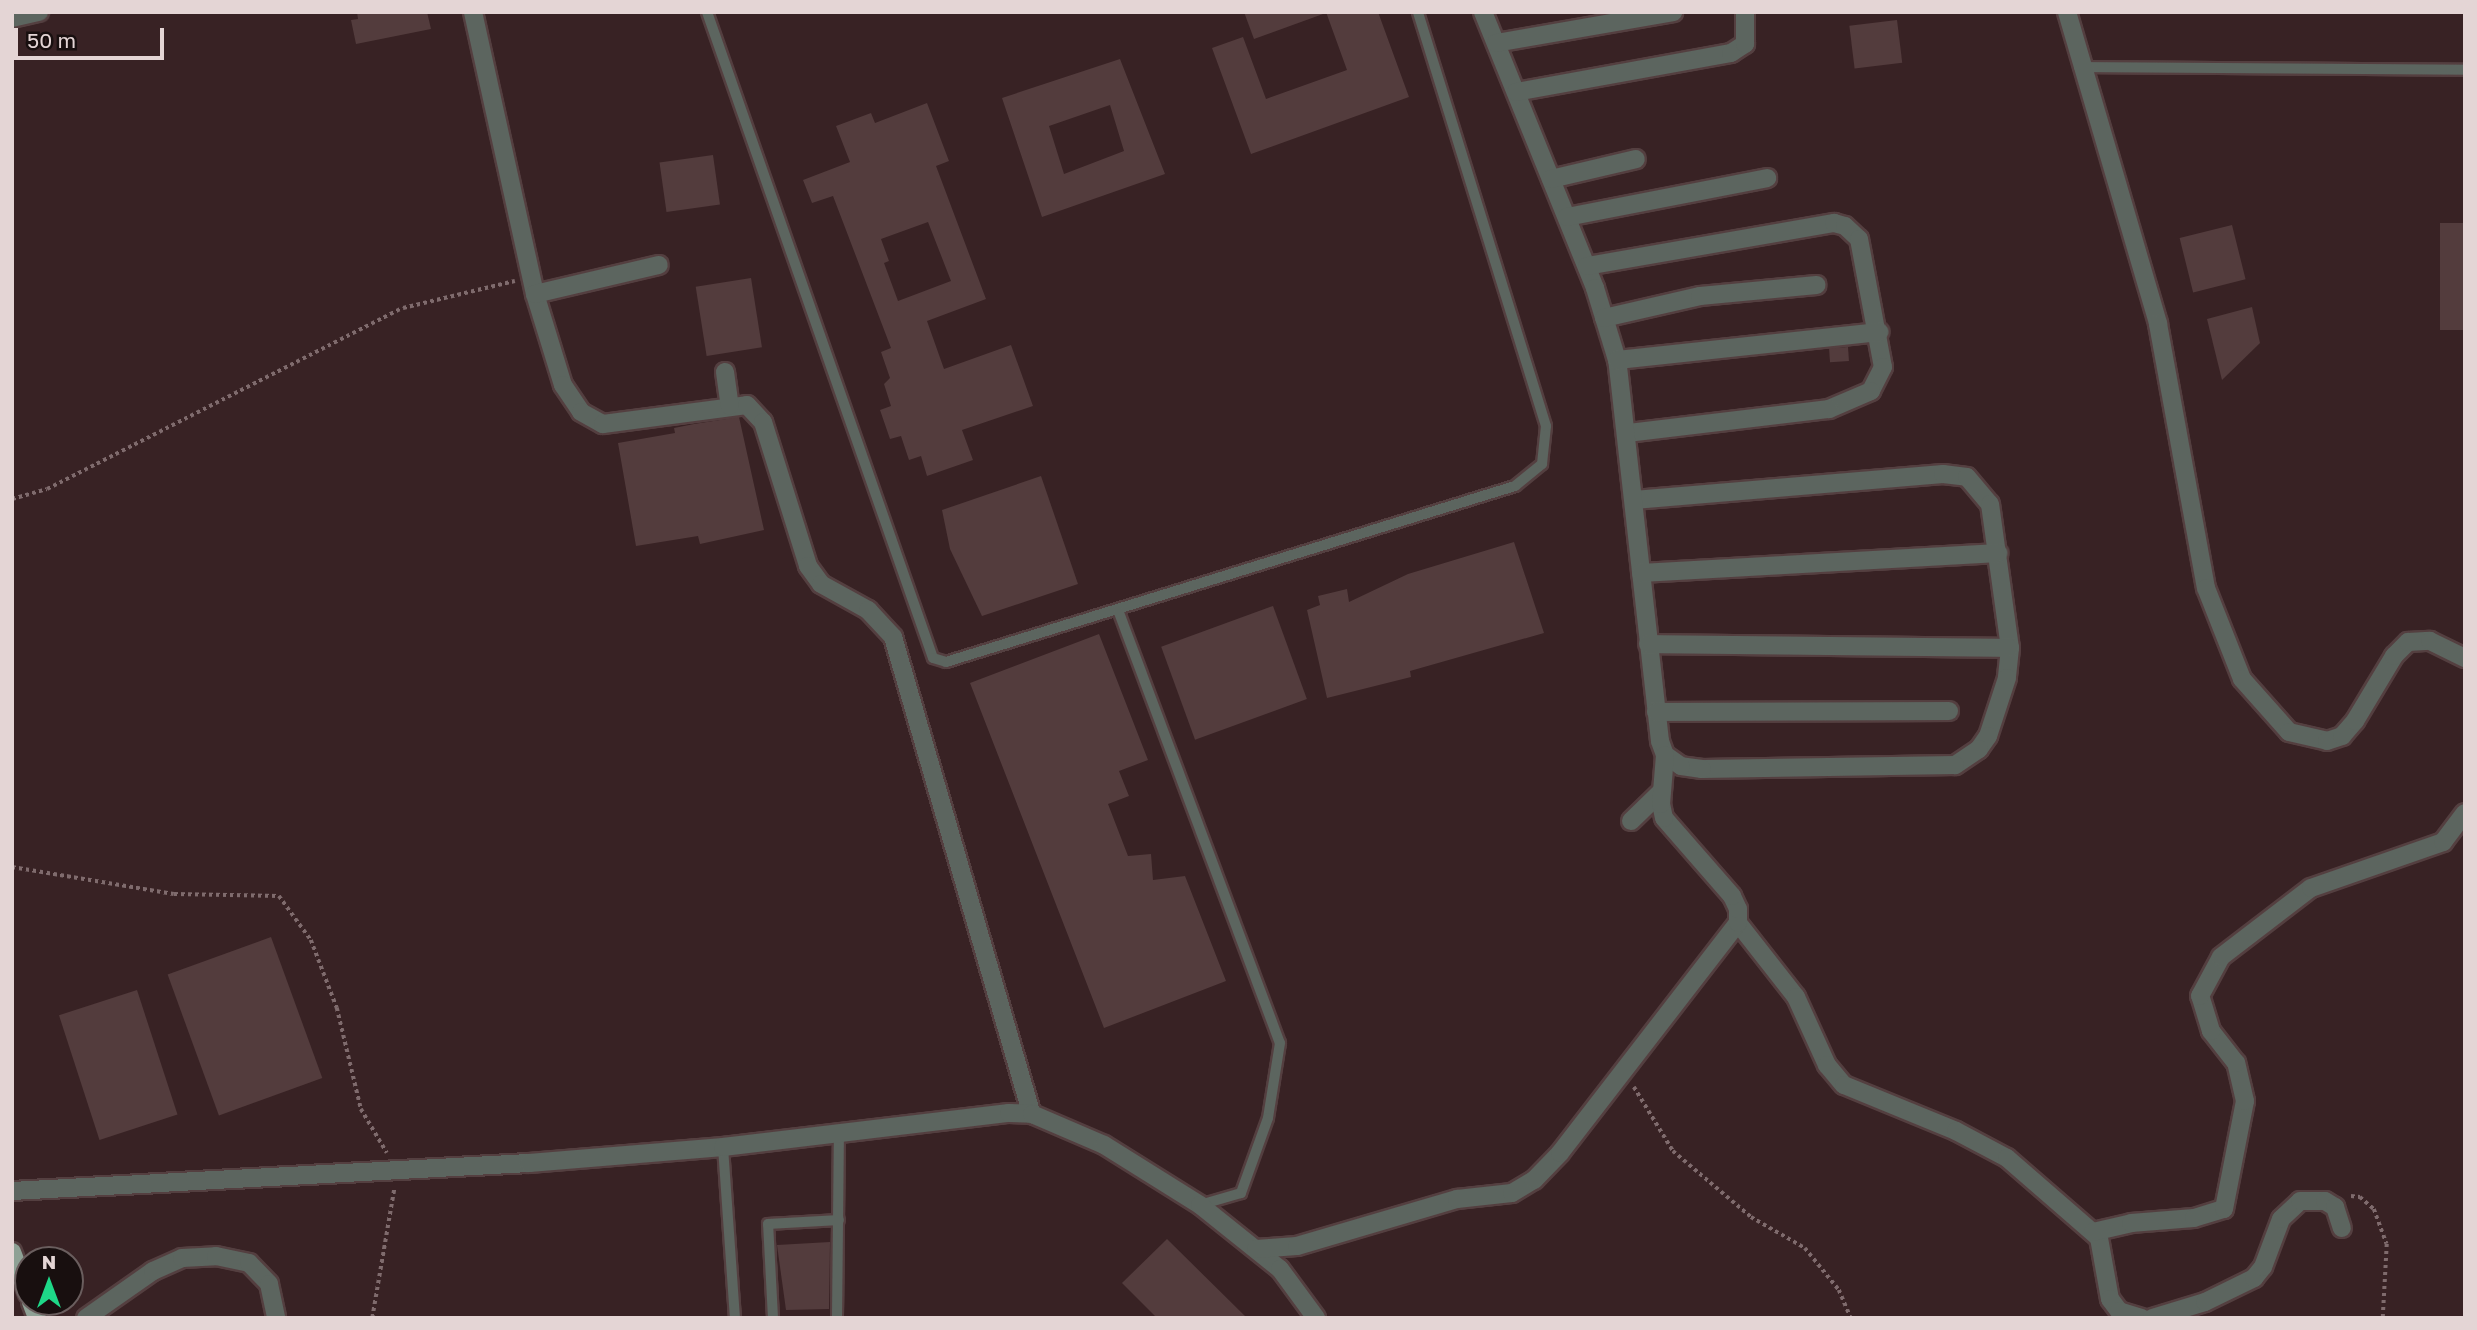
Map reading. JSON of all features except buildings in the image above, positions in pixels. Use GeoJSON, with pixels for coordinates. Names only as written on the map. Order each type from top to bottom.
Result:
{"type":"FeatureCollection","features":[{"type":"Feature","properties":{"kind":"street"},"geometry":{"type":"LineString","coordinates":[[12,18],[39,12]]}},
{"type":"Feature","properties":{"kind":"street"},"geometry":{"type":"LineString","coordinates":[[472,12],[533,286],[563,385],[581,412],[603,424],[747,405],[763,422],[808,566],[821,584],[868,610],[893,637],[1032,1114]]}},
{"type":"Feature","properties":{"kind":"street"},"geometry":{"type":"LineString","coordinates":[[1256,1249],[1297,1246],[1457,1199],[1512,1193],[1534,1180],[1560,1153],[1738,923],[1738,909],[1732,896],[1668,827],[1662,791],[1665,755],[1656,712],[1617,360],[1587,266],[1483,12]]}},
{"type":"Feature","properties":{"kind":"street"},"geometry":{"type":"LineString","coordinates":[[1496,43],[1672,12]]}},
{"type":"Feature","properties":{"kind":"street"},"geometry":{"type":"LineString","coordinates":[[1516,92],[1740,50],[1745,44],[1745,12]]}},
{"type":"Feature","properties":{"kind":"street"},"geometry":{"type":"LineString","coordinates":[[2067,12],[2079,67],[2158,324],[2206,588],[2242,679],[2283,728],[2309,740],[2327,741],[2342,736],[2355,722],[2394,656],[2408,642],[2430,641],[2465,658]]}},
{"type":"Feature","properties":{"kind":"street"},"geometry":{"type":"LineString","coordinates":[[1551,179],[1636,159]]}},
{"type":"Feature","properties":{"kind":"street"},"geometry":{"type":"LineString","coordinates":[[1567,217],[1665,194],[1767,178]]}},
{"type":"Feature","properties":{"kind":"street"},"geometry":{"type":"LineString","coordinates":[[1587,266],[1834,223],[1846,226],[1859,239],[1880,332],[1883,367],[1871,391],[1855,401],[1829,409],[1627,433]]}},
{"type":"Feature","properties":{"kind":"street"},"geometry":{"type":"LineString","coordinates":[[533,286],[659,265]]}},
{"type":"Feature","properties":{"kind":"street"},"geometry":{"type":"LineString","coordinates":[[1604,318],[1700,296],[1816,285]]}},
{"type":"Feature","properties":{"kind":"street"},"geometry":{"type":"LineString","coordinates":[[1617,360],[1880,332]]}},
{"type":"Feature","properties":{"kind":"street"},"geometry":{"type":"LineString","coordinates":[[725,373],[730,406]]}},
{"type":"Feature","properties":{"kind":"street"},"geometry":{"type":"LineString","coordinates":[[1634,500],[1958,475],[1980,488],[1990,504],[2010,648],[2007,678],[1988,736],[1979,749],[1955,765],[1702,769],[1681,766],[1665,755]]}},
{"type":"Feature","properties":{"kind":"street"},"geometry":{"type":"LineString","coordinates":[[1641,573],[1998,554]]}},
{"type":"Feature","properties":{"kind":"street"},"geometry":{"type":"LineString","coordinates":[[1648,644],[2010,648]]}},
{"type":"Feature","properties":{"kind":"street"},"geometry":{"type":"LineString","coordinates":[[1656,712],[1949,711]]}},
{"type":"Feature","properties":{"kind":"street"},"geometry":{"type":"LineString","coordinates":[[1631,821],[1662,791]]}},
{"type":"Feature","properties":{"kind":"street"},"geometry":{"type":"LineString","coordinates":[[2093,1232],[2132,1223],[2194,1218],[2224,1209],[2245,1101],[2236,1063],[2211,1031],[2200,996],[2221,957],[2311,888],[2443,842],[2465,813]]}},
{"type":"Feature","properties":{"kind":"street"},"geometry":{"type":"LineString","coordinates":[[1738,923],[1796,997],[1827,1065],[1844,1085],[1956,1131],[2007,1158],[2093,1232],[2107,1266],[2110,1298],[2119,1311],[2142,1318]]}},
{"type":"Feature","properties":{"kind":"street"},"geometry":{"type":"LineString","coordinates":[[12,1191],[397,1170],[723,1147],[1009,1113],[1032,1114],[1104,1145],[1200,1205],[1280,1269],[1316,1318]]}},
{"type":"Feature","properties":{"kind":"street"},"geometry":{"type":"LineString","coordinates":[[2152,1318],[2205,1302],[2254,1278],[2289,1207],[2314,1200],[2334,1207],[2342,1228]]}},
{"type":"Feature","properties":{"kind":"street"},"geometry":{"type":"LineString","coordinates":[[86,1318],[153,1271],[182,1258],[216,1256],[249,1263],[269,1284],[276,1318]]}},
{"type":"Feature","properties":{"kind":"lane"},"geometry":{"type":"LineString","coordinates":[[707,12],[933,657],[958,660],[1515,486],[1542,464],[1546,426],[1418,12]]}},
{"type":"Feature","properties":{"kind":"lane"},"geometry":{"type":"LineString","coordinates":[[2079,67],[2465,71]]}},
{"type":"Feature","properties":{"kind":"lane"},"geometry":{"type":"LineString","coordinates":[[1118,610],[1280,1043],[1268,1118],[1241,1194],[1200,1205]]}},
{"type":"Feature","properties":{"kind":"lane"},"geometry":{"type":"LineString","coordinates":[[837,1318],[839,1135]]}},
{"type":"Feature","properties":{"kind":"lane"},"geometry":{"type":"LineString","coordinates":[[723,1147],[735,1318]]}},
{"type":"Feature","properties":{"kind":"lane"},"geometry":{"type":"LineString","coordinates":[[773,1318],[768,1224],[839,1220]]}},
{"type":"Feature","properties":{"kind":"path"},"geometry":{"type":"LineString","coordinates":[[12,499],[47,489],[403,308],[533,286]]}},
{"type":"Feature","properties":{"kind":"path"},"geometry":{"type":"LineString","coordinates":[[12,867],[174,894],[279,897],[311,940],[337,1007],[361,1109],[397,1170],[372,1318]]}},
{"type":"Feature","properties":{"kind":"path"},"geometry":{"type":"LineString","coordinates":[[1624,1070],[1673,1151],[1751,1217],[1805,1248],[1839,1290],[1851,1318]]}},
{"type":"Feature","properties":{"kind":"path"},"geometry":{"type":"LineString","coordinates":[[2314,1200],[2360,1197],[2374,1209],[2387,1244],[2383,1318]]}}]}
